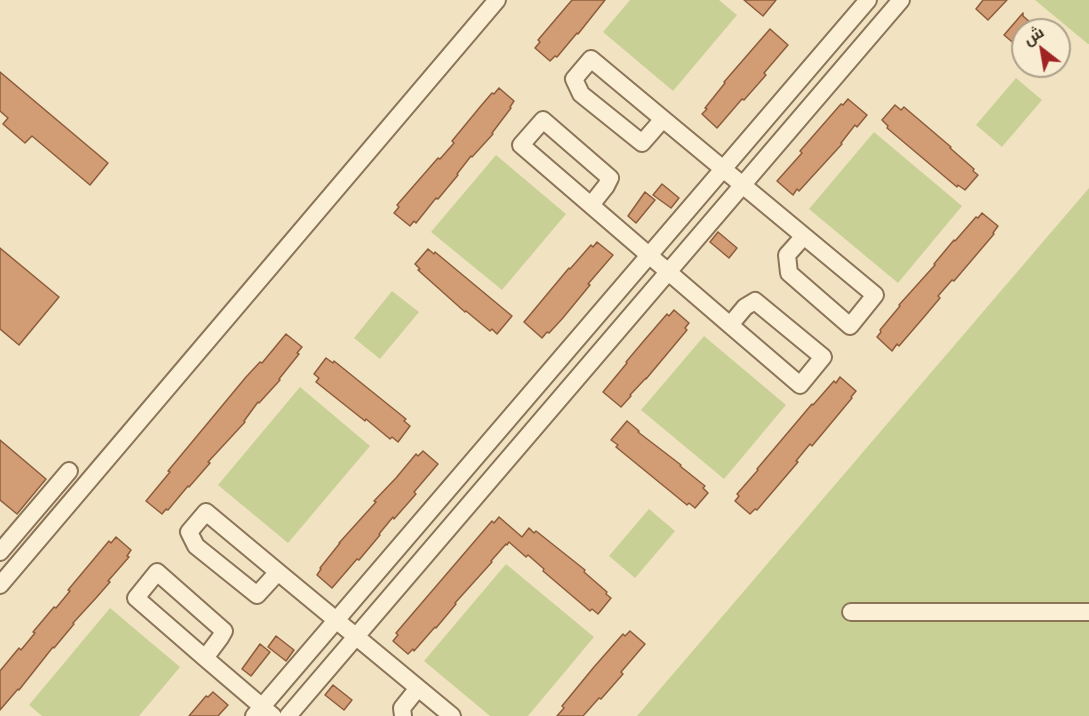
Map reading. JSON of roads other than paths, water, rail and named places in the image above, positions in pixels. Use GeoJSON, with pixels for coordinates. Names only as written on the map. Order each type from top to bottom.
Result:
{"type":"FeatureCollection","features":[{"type":"Feature","properties":{"kind":"street"},"geometry":{"type":"LineString","coordinates":[[0,585],[497,0]]}},
{"type":"Feature","properties":{"kind":"street"},"geometry":{"type":"LineString","coordinates":[[206,658],[224,631],[157,572],[136,598],[206,658],[263,713],[336,620],[868,0]]}},
{"type":"Feature","properties":{"kind":"street"},"geometry":{"type":"LineString","coordinates":[[288,716],[901,0]]}},
{"type":"Feature","properties":{"kind":"street"},"geometry":{"type":"LineString","coordinates":[[663,119],[642,143],[581,94],[574,79],[591,60],[663,119],[876,295],[850,326],[789,273],[787,255],[804,236]]}},
{"type":"Feature","properties":{"kind":"street"},"geometry":{"type":"LineString","coordinates":[[591,205],[610,178],[543,120],[521,145],[668,272],[800,385],[823,357],[755,301],[745,307],[730,325]]}},
{"type":"Feature","properties":{"kind":"street"},"geometry":{"type":"LineString","coordinates":[[503,425],[524,441]]}},
{"type":"Feature","properties":{"kind":"street"},"geometry":{"type":"LineString","coordinates":[[0,552],[69,471]]}},
{"type":"Feature","properties":{"kind":"street"},"geometry":{"type":"LineString","coordinates":[[278,572],[257,595],[196,546],[189,532],[206,512],[452,716]]}},
{"type":"Feature","properties":{"kind":"street"},"geometry":{"type":"LineString","coordinates":[[851,612],[1089,612]]}},
{"type":"Feature","properties":{"kind":"street"},"geometry":{"type":"LineString","coordinates":[[403,716],[402,708],[418,688]]}}]}
